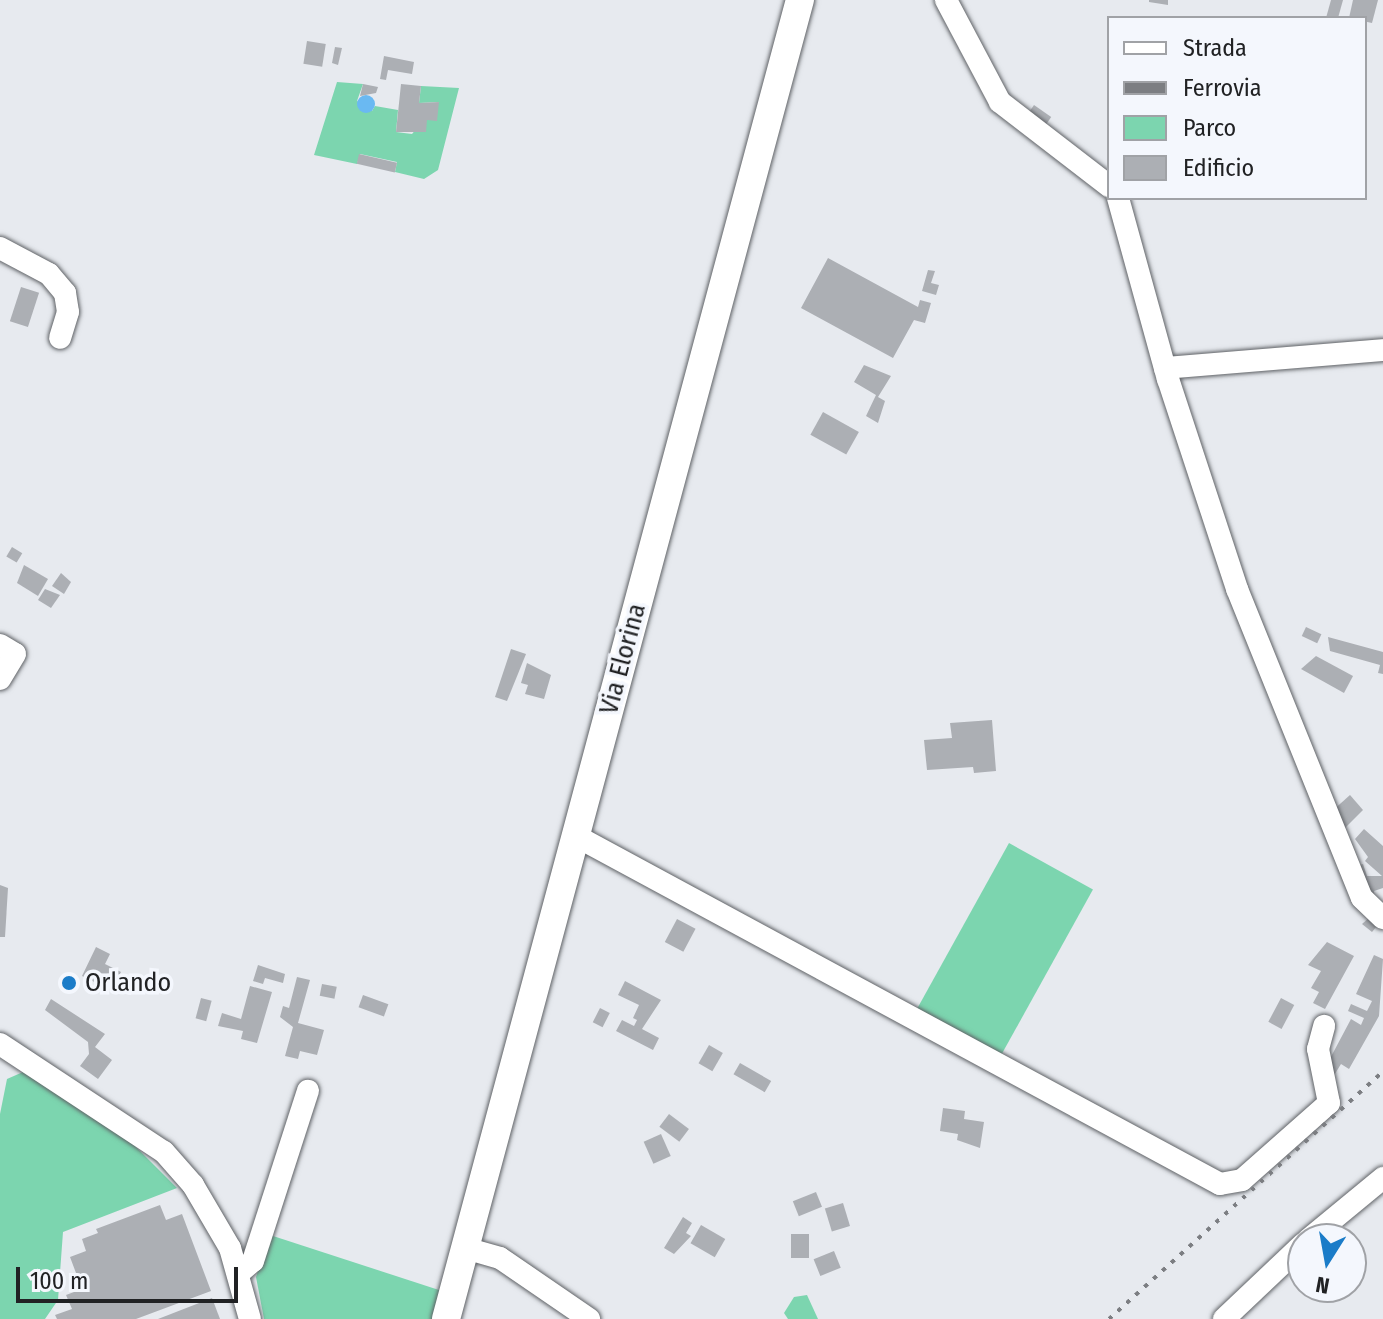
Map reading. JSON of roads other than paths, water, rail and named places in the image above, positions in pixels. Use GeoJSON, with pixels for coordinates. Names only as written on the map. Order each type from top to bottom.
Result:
{"type":"FeatureCollection","features":[{"type":"Feature","properties":{"kind":"main road","name":"Via Elorina"},"geometry":{"type":"LineString","coordinates":[[446,1319],[800,0]]}},
{"type":"Feature","properties":{"kind":"street"},"geometry":{"type":"LineString","coordinates":[[946,0],[1000,102],[1107,184]]}},
{"type":"Feature","properties":{"kind":"street"},"geometry":{"type":"LineString","coordinates":[[1119,200],[1165,368],[1237,589],[1362,898],[1383,918]]}},
{"type":"Feature","properties":{"kind":"street"},"geometry":{"type":"LineString","coordinates":[[0,248],[49,274],[65,293],[68,312],[60,338]]}},
{"type":"Feature","properties":{"kind":"street"},"geometry":{"type":"LineString","coordinates":[[1165,368],[1383,350]]}},
{"type":"Feature","properties":{"kind":"street"},"geometry":{"type":"LineString","coordinates":[[0,645],[15,654],[0,679]]}},
{"type":"Feature","properties":{"kind":"street"},"geometry":{"type":"LineString","coordinates":[[576,836],[1220,1184],[1242,1180],[1329,1103],[1318,1049],[1324,1026]]}},
{"type":"Feature","properties":{"kind":"street"},"geometry":{"type":"LineString","coordinates":[[0,1044],[164,1152],[215,1219],[239,1273],[250,1319]]}},
{"type":"Feature","properties":{"kind":"street"},"geometry":{"type":"LineString","coordinates":[[239,1273],[253,1261],[308,1091]]}},
{"type":"Feature","properties":{"kind":"street"},"geometry":{"type":"LineString","coordinates":[[1328,1223],[1383,1178]]}},
{"type":"Feature","properties":{"kind":"street"},"geometry":{"type":"LineString","coordinates":[[465,1248],[500,1258],[589,1319]]}},
{"type":"Feature","properties":{"kind":"street"},"geometry":{"type":"LineString","coordinates":[[1224,1319],[1287,1259]]}},
{"type":"Feature","properties":{"kind":"water"},"geometry":{"type":"Polygon","coordinates":[[[362,95],[370,95],[375,104],[373,111],[362,113],[357,108],[357,100],[362,95]]]}},
{"type":"Feature","properties":{"kind":"railway"},"geometry":{"type":"LineString","coordinates":[[1109,1319],[1383,1071]]}},
{"type":"Feature","properties":{"kind":"place","name":"Orlando"},"geometry":{"type":"Point","coordinates":[69,983]}}]}
